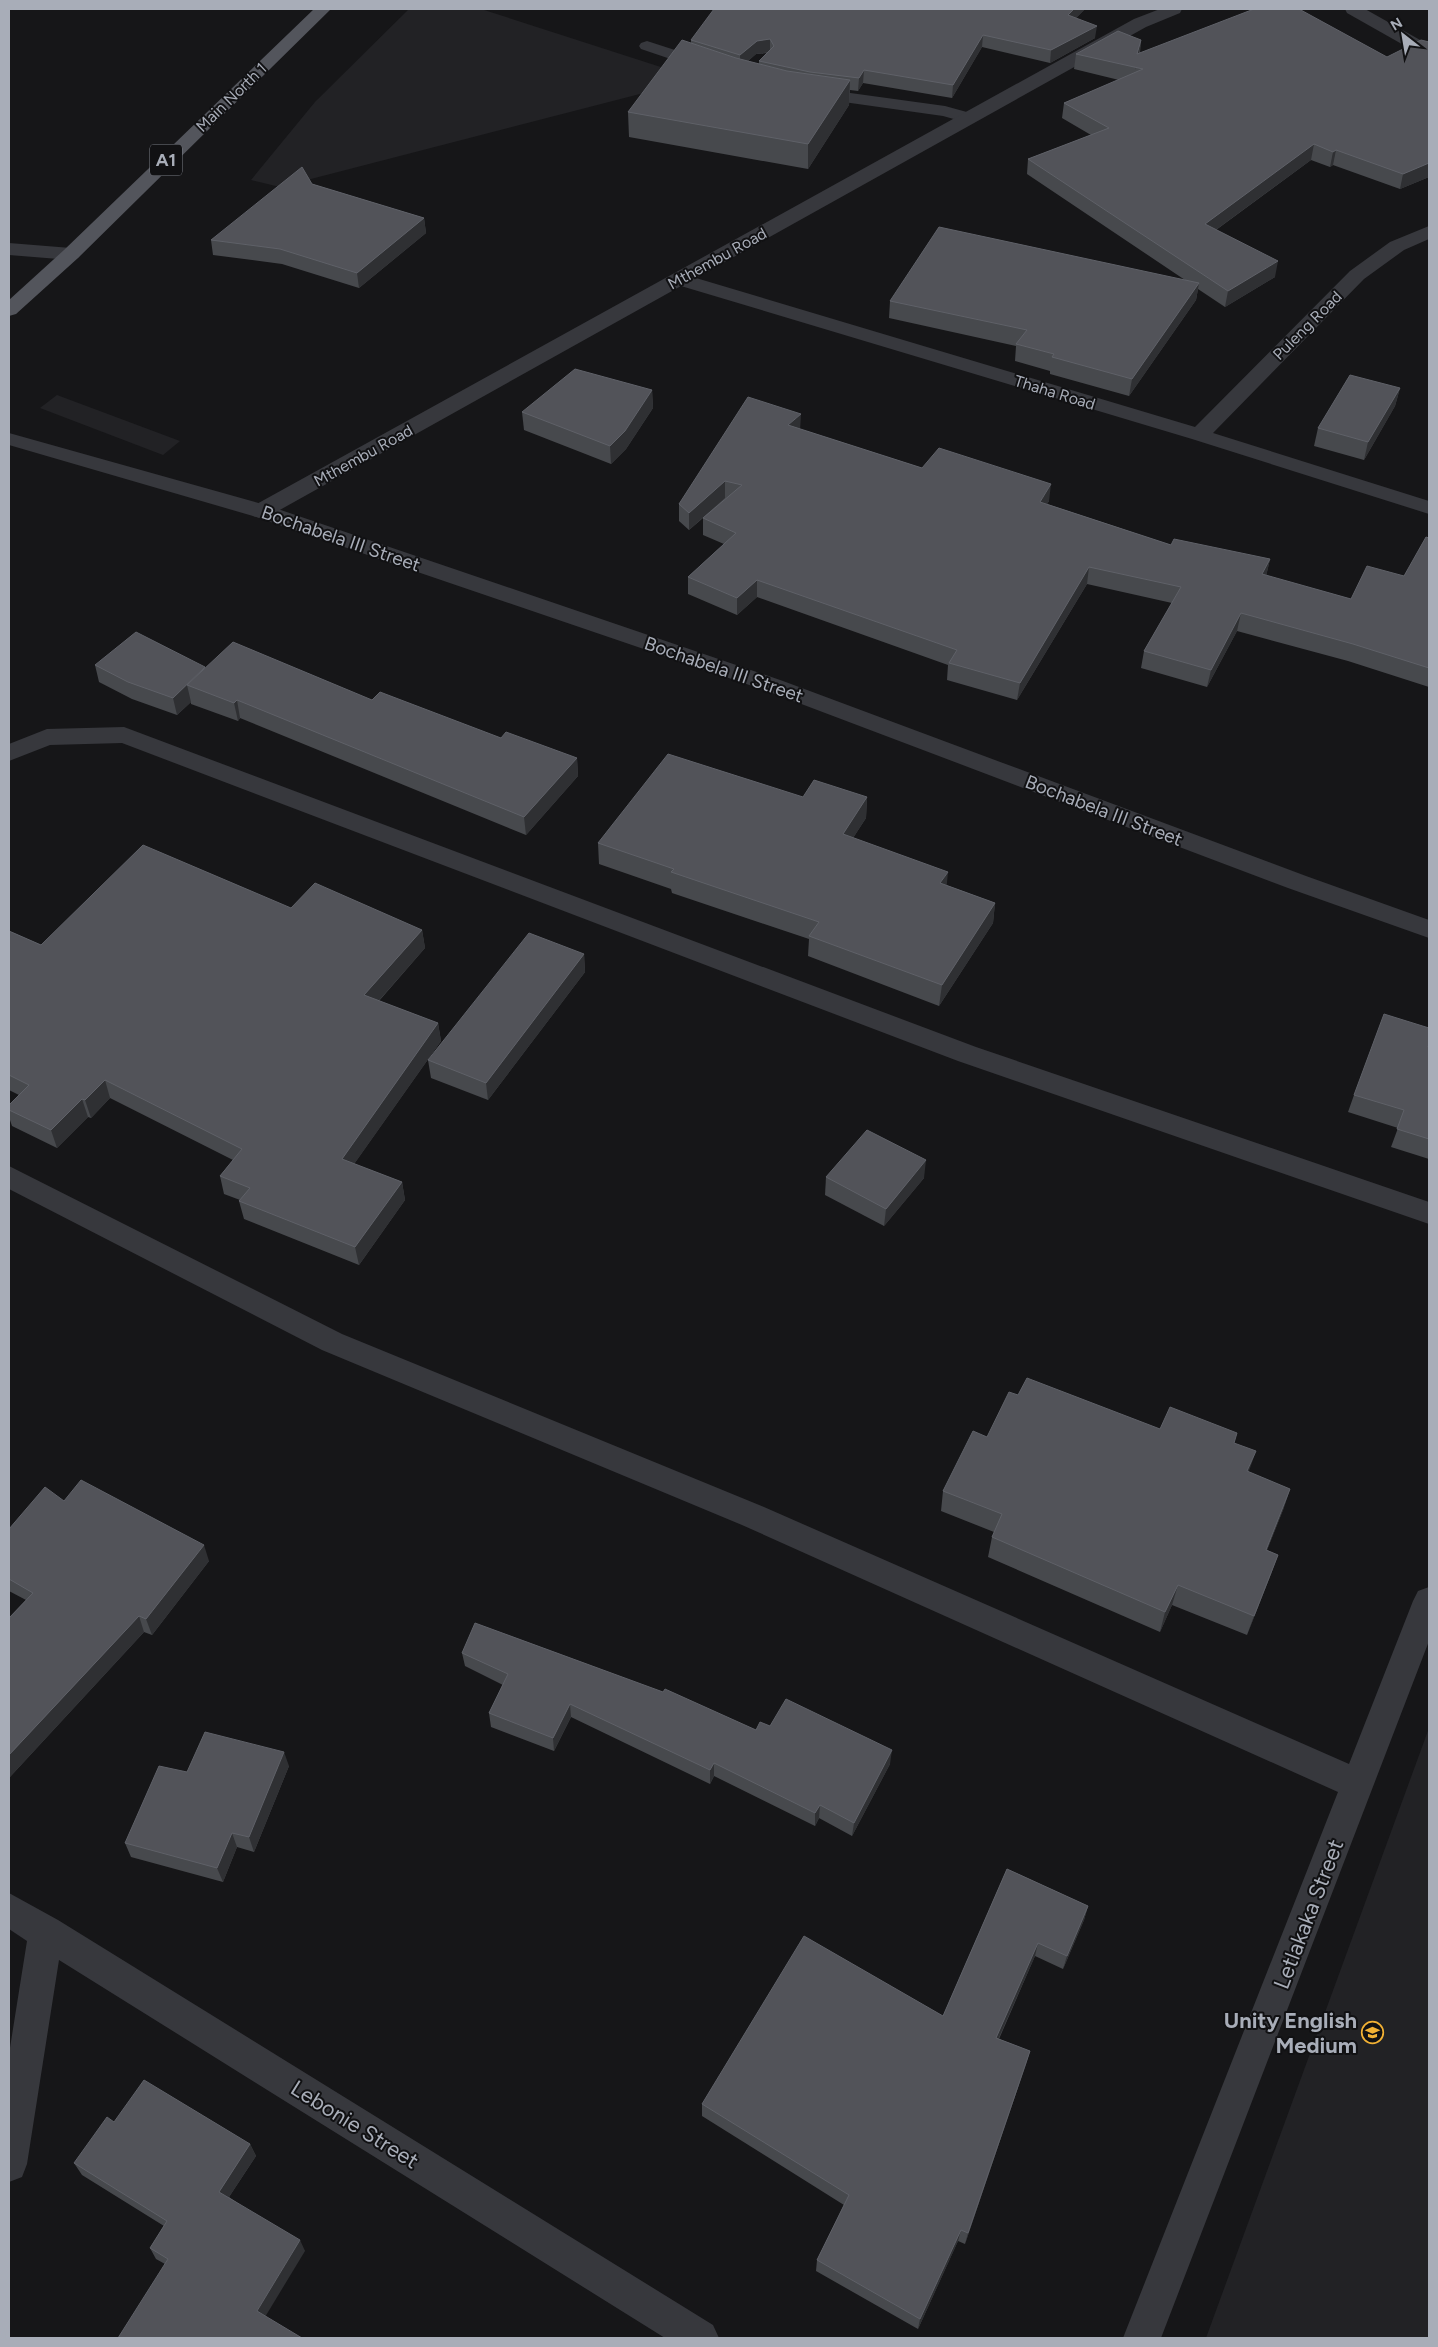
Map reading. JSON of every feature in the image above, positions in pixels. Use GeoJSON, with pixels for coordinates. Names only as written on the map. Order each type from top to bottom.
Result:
{"type":"FeatureCollection","features":[{"type":"Feature","properties":{"kind":"main road","name":"Main North 1"},"geometry":{"type":"LineString","coordinates":[[9,310],[71,254],[323,9]]}},
{"type":"Feature","properties":{"kind":"street","name":"Mthembu Road"},"geometry":{"type":"LineString","coordinates":[[261,511],[1140,23],[1174,9]]}},
{"type":"Feature","properties":{"kind":"street"},"geometry":{"type":"LineString","coordinates":[[1353,9],[1429,52]]}},
{"type":"Feature","properties":{"kind":"street","name":"Puleng Road"},"geometry":{"type":"LineString","coordinates":[[1199,435],[1357,275],[1397,246],[1429,232]]}},
{"type":"Feature","properties":{"kind":"street"},"geometry":{"type":"LineString","coordinates":[[9,249],[71,254]]}},
{"type":"Feature","properties":{"kind":"street","name":"Thaha Road"},"geometry":{"type":"LineString","coordinates":[[680,279],[1199,435],[1429,508]]}},
{"type":"Feature","properties":{"kind":"street","name":"Bochabela III Street"},"geometry":{"type":"LineString","coordinates":[[9,439],[261,511],[775,686],[1297,882],[1429,929]]}},
{"type":"Feature","properties":{"kind":"street"},"geometry":{"type":"LineString","coordinates":[[9,753],[47,737],[124,735],[967,1054],[1429,1213]]}},
{"type":"Feature","properties":{"kind":"street"},"geometry":{"type":"LineString","coordinates":[[9,1177],[332,1342],[753,1516],[1359,1785]]}},
{"type":"Feature","properties":{"kind":"street","name":"Letlakaka Street"},"geometry":{"type":"LineString","coordinates":[[1142,2338],[1359,1785],[1429,1601]]}},
{"type":"Feature","properties":{"kind":"street","name":"Lebonie Street"},"geometry":{"type":"LineString","coordinates":[[9,1910],[700,2338]]}},
{"type":"Feature","properties":{"kind":"street"},"geometry":{"type":"LineString","coordinates":[[9,2164],[46,1932]]}},
{"type":"Feature","properties":{"kind":"lane"},"geometry":{"type":"LineString","coordinates":[[647,46],[723,71]]}},
{"type":"Feature","properties":{"kind":"lane"},"geometry":{"type":"LineString","coordinates":[[797,90],[944,111],[968,118]]}},
{"type":"Feature","properties":{"kind":"shaded area"},"geometry":{"type":"Polygon","coordinates":[[[409,9],[481,9],[698,79],[280,187],[251,180],[315,102],[409,9]]]}},
{"type":"Feature","properties":{"kind":"shaded area"},"geometry":{"type":"Polygon","coordinates":[[[57,395],[180,441],[163,455],[40,408],[57,395]]]}},
{"type":"Feature","properties":{"kind":"shaded area","name":"Unity English Medium"},"geometry":{"type":"Polygon","coordinates":[[[1429,1728],[1429,2338],[1206,2338],[1429,1728]]]}},
{"type":"Feature","properties":{"kind":"building"},"geometry":{"type":"Polygon","coordinates":[[[714,9],[1074,9],[1068,15],[1097,26],[1051,50],[983,35],[953,85],[864,70],[859,78],[810,72],[759,61],[774,46],[770,39],[757,41],[740,55],[691,40],[714,9]]]}},
{"type":"Feature","properties":{"kind":"building"},"geometry":{"type":"Polygon","coordinates":[[[1254,9],[1299,9],[1387,57],[1421,40],[1429,42],[1429,163],[1403,174],[1336,150],[1333,152],[1314,144],[1205,224],[1278,261],[1228,291],[1028,159],[1109,128],[1064,103],[1143,69],[1076,54],[1118,31],[1141,40],[1137,54],[1254,9]]]}},
{"type":"Feature","properties":{"kind":"building"},"geometry":{"type":"Polygon","coordinates":[[[682,40],[736,58],[787,71],[850,80],[808,144],[628,112],[682,40]]]}},
{"type":"Feature","properties":{"kind":"building"},"geometry":{"type":"Polygon","coordinates":[[[302,167],[312,184],[424,218],[357,273],[280,249],[211,240],[302,167]]]}},
{"type":"Feature","properties":{"kind":"building"},"geometry":{"type":"Polygon","coordinates":[[[939,227],[1199,283],[1132,379],[1052,357],[1054,354],[1016,344],[1027,330],[890,301],[939,227]]]}},
{"type":"Feature","properties":{"kind":"building"},"geometry":{"type":"Polygon","coordinates":[[[575,369],[652,390],[625,431],[610,446],[522,412],[575,369]]]}},
{"type":"Feature","properties":{"kind":"building"},"geometry":{"type":"Polygon","coordinates":[[[1350,375],[1400,388],[1368,442],[1318,428],[1350,375]]]}},
{"type":"Feature","properties":{"kind":"building"},"geometry":{"type":"Polygon","coordinates":[[[748,397],[801,414],[788,425],[922,468],[939,448],[1051,484],[1040,502],[1171,545],[1174,539],[1270,559],[1262,574],[1351,599],[1367,566],[1404,576],[1426,537],[1429,538],[1429,668],[1353,644],[1241,613],[1211,670],[1144,651],[1181,587],[1089,567],[1020,683],[949,663],[957,650],[757,580],[737,598],[688,577],[736,533],[703,518],[742,485],[725,481],[689,513],[679,504],[748,397]]]}},
{"type":"Feature","properties":{"kind":"building"},"geometry":{"type":"Polygon","coordinates":[[[136,632],[205,667],[173,698],[128,682],[95,665],[136,632]]]}},
{"type":"Feature","properties":{"kind":"building"},"geometry":{"type":"Polygon","coordinates":[[[233,642],[372,700],[380,692],[501,738],[506,732],[577,758],[524,817],[237,700],[234,703],[187,685],[233,642]]]}},
{"type":"Feature","properties":{"kind":"building"},"geometry":{"type":"Polygon","coordinates":[[[668,754],[803,797],[814,780],[867,797],[843,834],[948,872],[940,883],[995,903],[942,985],[809,936],[819,922],[671,872],[674,869],[598,843],[668,754]]]}},
{"type":"Feature","properties":{"kind":"building"},"geometry":{"type":"Polygon","coordinates":[[[143,845],[291,908],[315,883],[422,930],[364,995],[438,1023],[342,1159],[402,1182],[355,1247],[239,1201],[250,1188],[220,1176],[242,1149],[105,1080],[85,1100],[82,1099],[51,1130],[9,1110],[9,1105],[29,1085],[9,1075],[9,931],[41,945],[143,845]]]}},
{"type":"Feature","properties":{"kind":"building"},"geometry":{"type":"Polygon","coordinates":[[[529,933],[584,954],[486,1083],[428,1060],[529,933]]]}},
{"type":"Feature","properties":{"kind":"building"},"geometry":{"type":"Polygon","coordinates":[[[1384,1014],[1429,1028],[1429,1139],[1397,1129],[1404,1110],[1354,1095],[1384,1014]]]}},
{"type":"Feature","properties":{"kind":"building"},"geometry":{"type":"Polygon","coordinates":[[[867,1130],[926,1160],[886,1209],[826,1177],[867,1130]]]}},
{"type":"Feature","properties":{"kind":"building"},"geometry":{"type":"Polygon","coordinates":[[[1027,1378],[1160,1429],[1170,1407],[1237,1433],[1234,1443],[1256,1451],[1247,1471],[1290,1489],[1266,1550],[1278,1555],[1254,1616],[1178,1585],[1165,1612],[992,1537],[1002,1514],[943,1491],[973,1431],[987,1437],[1009,1392],[1018,1395],[1027,1378]]]}},
{"type":"Feature","properties":{"kind":"building"},"geometry":{"type":"Polygon","coordinates":[[[81,1480],[204,1545],[146,1619],[139,1616],[9,1755],[9,1618],[33,1593],[9,1579],[9,1529],[45,1487],[64,1501],[81,1480]]]}},
{"type":"Feature","properties":{"kind":"building"},"geometry":{"type":"Polygon","coordinates":[[[475,1623],[663,1692],[665,1689],[756,1730],[760,1722],[770,1726],[786,1699],[892,1750],[854,1823],[820,1805],[815,1813],[714,1763],[710,1770],[570,1704],[553,1738],[489,1713],[508,1674],[462,1653],[475,1623]]]}},
{"type":"Feature","properties":{"kind":"building"},"geometry":{"type":"Polygon","coordinates":[[[205,1732],[284,1752],[249,1837],[232,1833],[217,1868],[125,1843],[159,1766],[187,1772],[205,1732]]]}},
{"type":"Feature","properties":{"kind":"building"},"geometry":{"type":"Polygon","coordinates":[[[1007,1869],[1088,1906],[1067,1956],[1038,1943],[996,2038],[1030,2051],[968,2233],[961,2230],[920,2319],[817,2260],[849,2195],[702,2104],[804,1936],[943,2016],[1007,1869]]]}},
{"type":"Feature","properties":{"kind":"building"},"geometry":{"type":"Polygon","coordinates":[[[144,2080],[250,2144],[219,2192],[300,2240],[257,2311],[302,2338],[118,2338],[168,2259],[150,2248],[167,2221],[74,2163],[107,2117],[114,2122],[144,2080]]]}},
{"type":"Feature","properties":{"kind":"place","name":"Unity English Medium"},"geometry":{"type":"Point","coordinates":[1373,2033]}}]}
